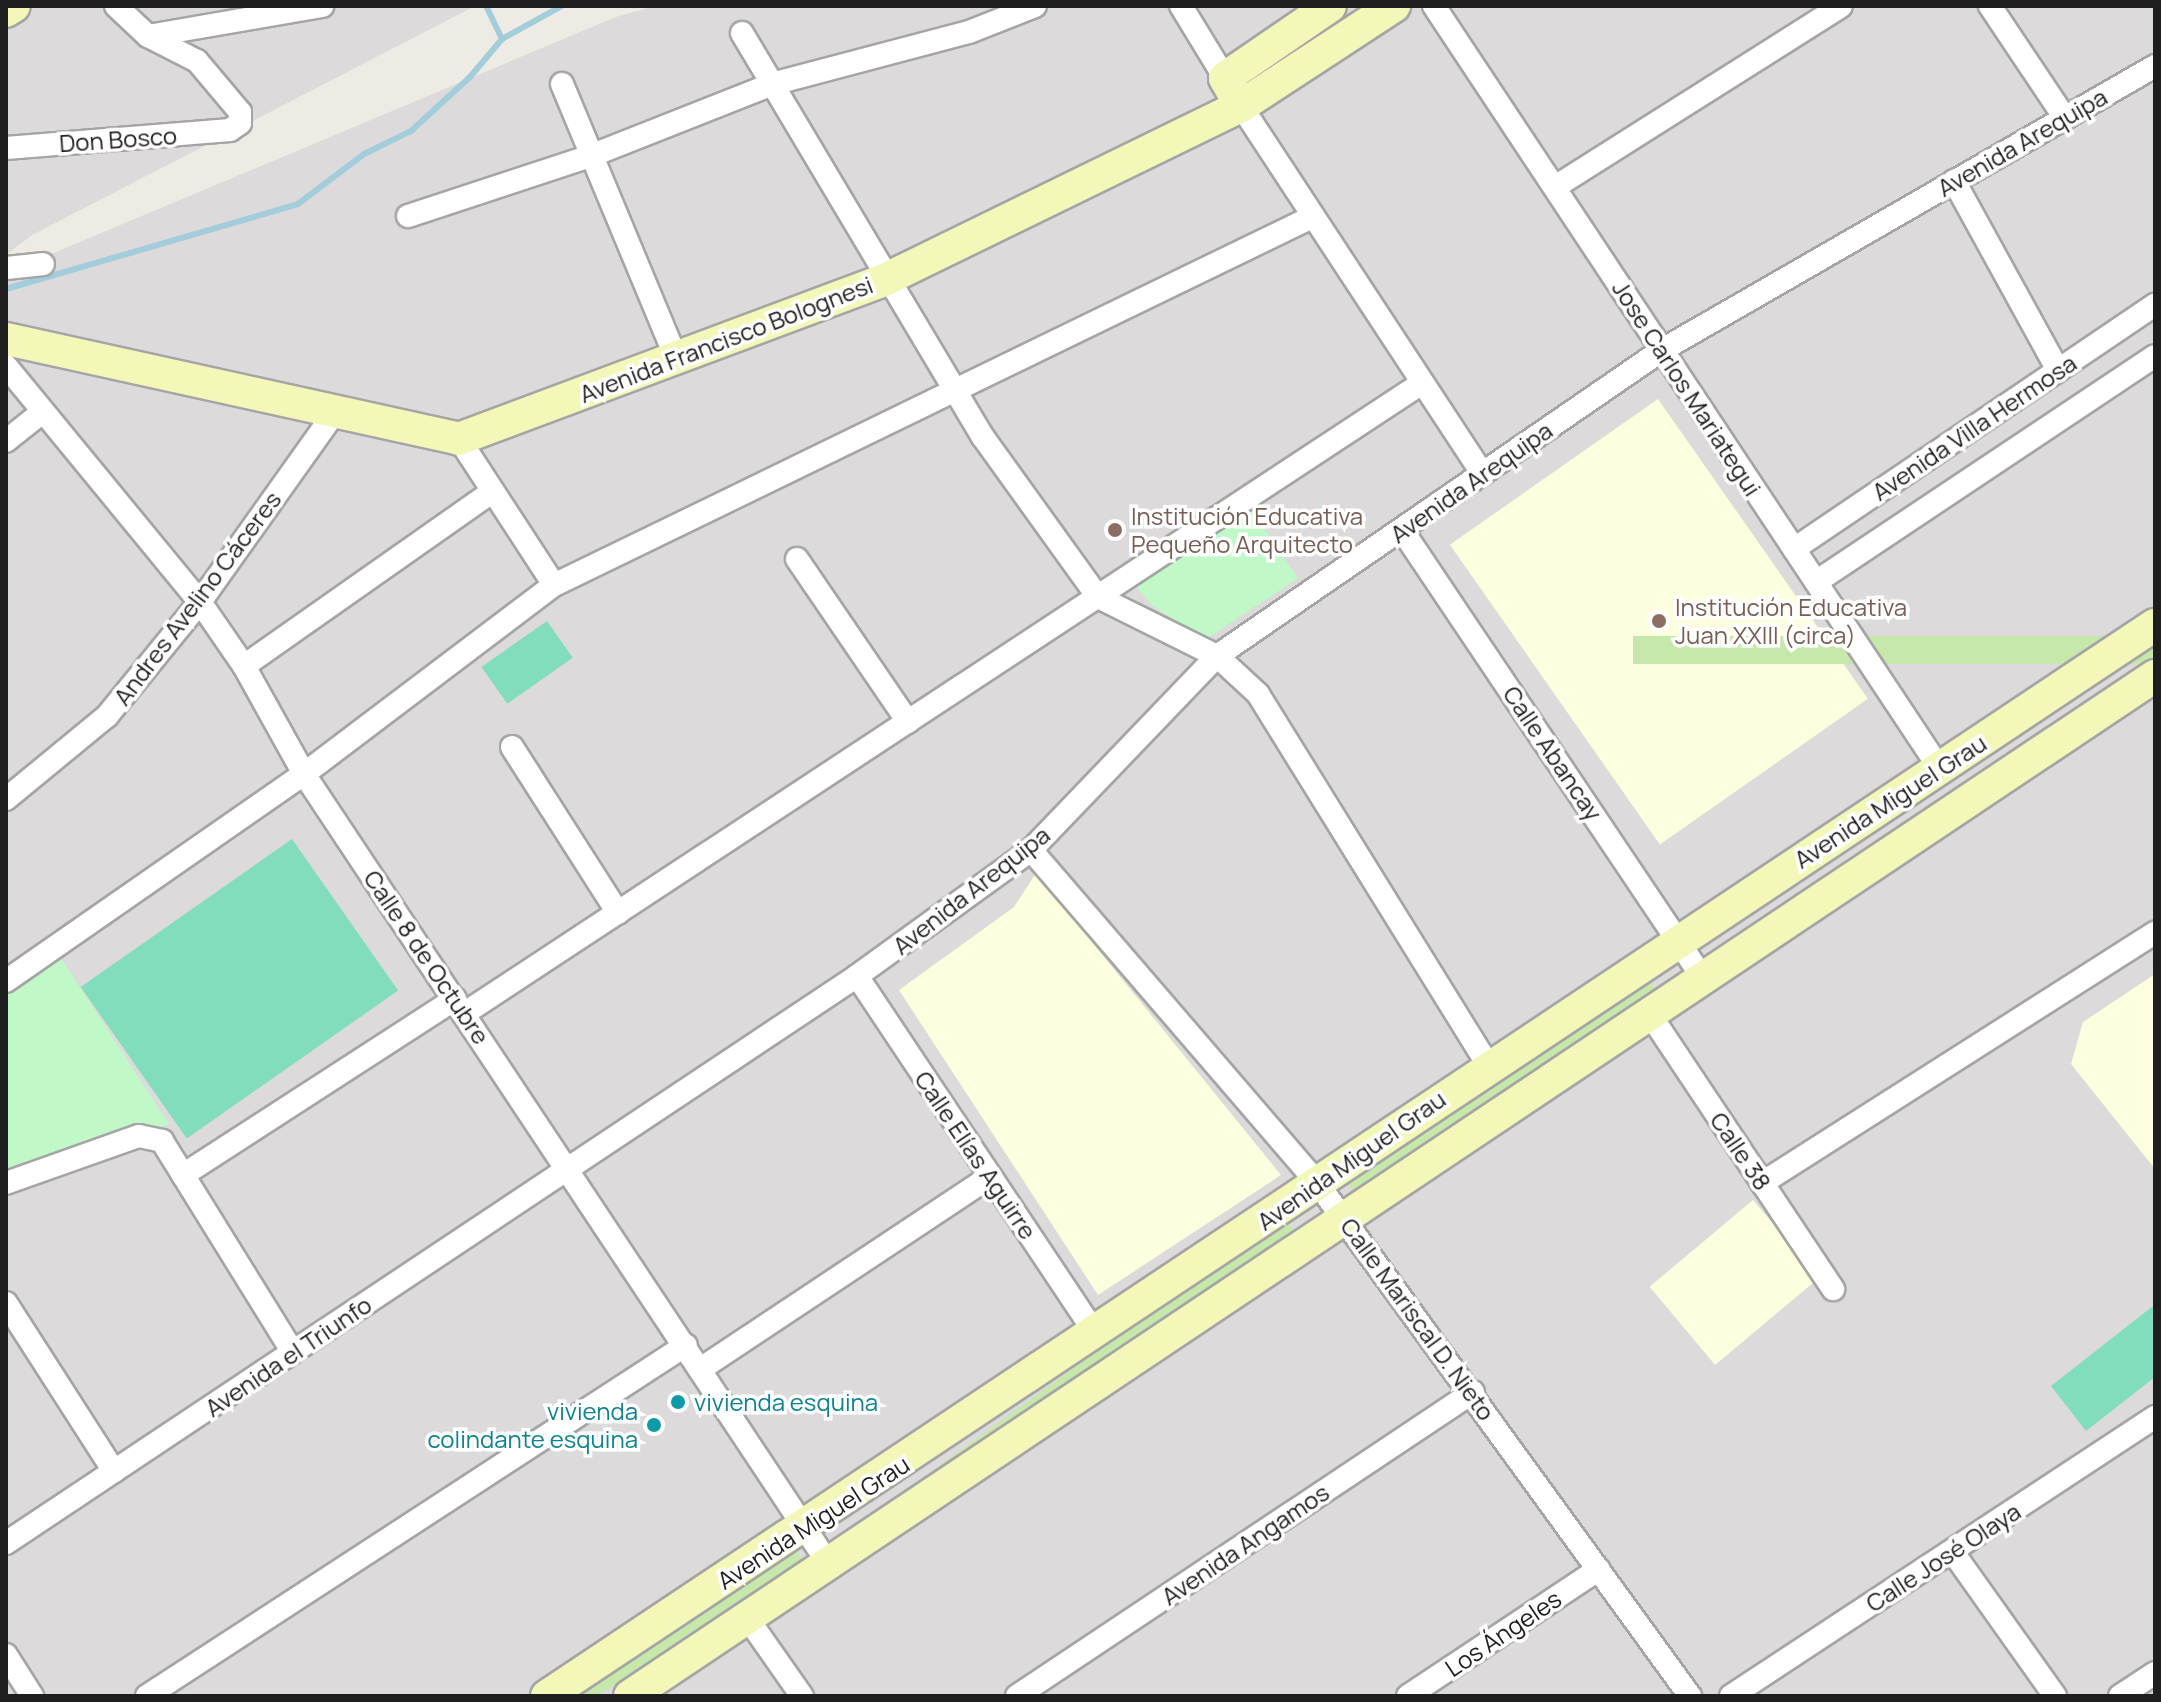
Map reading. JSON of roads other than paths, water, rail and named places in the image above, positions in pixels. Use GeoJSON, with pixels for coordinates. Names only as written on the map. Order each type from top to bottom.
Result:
{"type":"FeatureCollection","features":[{"type":"Feature","properties":{"kind":"street"},"geometry":{"type":"LineString","coordinates":[[6,11],[14,6]]}},
{"type":"Feature","properties":{"kind":"street"},"geometry":{"type":"LineString","coordinates":[[116,6],[148,36],[308,8]]}},
{"type":"Feature","properties":{"kind":"street"},"geometry":{"type":"LineString","coordinates":[[408,216],[593,155],[772,84],[969,32],[1035,6]]}},
{"type":"Feature","properties":{"kind":"street"},"geometry":{"type":"LineString","coordinates":[[1181,6],[1312,217],[1483,474]]}},
{"type":"Feature","properties":{"kind":"street"},"geometry":{"type":"LineString","coordinates":[[1225,78],[1330,6]]}},
{"type":"Feature","properties":{"kind":"street","name":"Avenida Francisco Bolognesi"},"geometry":{"type":"LineString","coordinates":[[459,439],[886,279],[1241,106],[1394,6]]}},
{"type":"Feature","properties":{"kind":"street","name":"Jose Carlos Mariategui"},"geometry":{"type":"LineString","coordinates":[[1434,6],[1940,769]]}},
{"type":"Feature","properties":{"kind":"street"},"geometry":{"type":"LineString","coordinates":[[1555,187],[1841,6]]}},
{"type":"Feature","properties":{"kind":"street"},"geometry":{"type":"LineString","coordinates":[[1990,6],[2065,118]]}},
{"type":"Feature","properties":{"kind":"street"},"geometry":{"type":"LineString","coordinates":[[742,33],[955,390],[1098,597],[1217,656],[1258,694],[1488,1065]]}},
{"type":"Feature","properties":{"kind":"street","name":"Don Bosco"},"geometry":{"type":"LineString","coordinates":[[6,148],[230,130],[240,123],[240,112],[205,71],[148,36]]}},
{"type":"Feature","properties":{"kind":"street","name":"Avenida Arequipa"},"geometry":{"type":"LineString","coordinates":[[570,1168],[857,976],[1031,850],[1217,656],[1662,350],[2155,66]]}},
{"type":"Feature","properties":{"kind":"street"},"geometry":{"type":"LineString","coordinates":[[562,84],[676,358]]}},
{"type":"Feature","properties":{"kind":"street"},"geometry":{"type":"LineString","coordinates":[[1954,181],[2058,370]]}},
{"type":"Feature","properties":{"kind":"street"},"geometry":{"type":"LineString","coordinates":[[6,981],[304,774],[554,585],[1312,217]]}},
{"type":"Feature","properties":{"kind":"street"},"geometry":{"type":"LineString","coordinates":[[6,268],[43,264]]}},
{"type":"Feature","properties":{"kind":"street","name":"Avenida Villa Hermosa"},"geometry":{"type":"LineString","coordinates":[[1794,549],[2155,305]]}},
{"type":"Feature","properties":{"kind":"street"},"geometry":{"type":"LineString","coordinates":[[6,339],[459,439],[554,585]]}},
{"type":"Feature","properties":{"kind":"street","name":"Avenida Villa Hermosa"},"geometry":{"type":"LineString","coordinates":[[1816,582],[2155,356]]}},
{"type":"Feature","properties":{"kind":"street","name":"Calle 8 de Octubre"},"geometry":{"type":"LineString","coordinates":[[6,366],[41,413],[200,602],[244,666],[304,774],[570,1168],[828,1563]]}},
{"type":"Feature","properties":{"kind":"street"},"geometry":{"type":"LineString","coordinates":[[183,1175],[618,913],[1422,383]]}},
{"type":"Feature","properties":{"kind":"street","name":"Andres Avelino Cáceres"},"geometry":{"type":"LineString","coordinates":[[6,799],[107,716],[200,602],[335,412]]}},
{"type":"Feature","properties":{"kind":"street"},"geometry":{"type":"LineString","coordinates":[[6,441],[41,413]]}},
{"type":"Feature","properties":{"kind":"street"},"geometry":{"type":"LineString","coordinates":[[244,666],[493,491]]}},
{"type":"Feature","properties":{"kind":"street","name":"Calle Abancay"},"geometry":{"type":"LineString","coordinates":[[1402,530],[1679,938],[1702,977]]}},
{"type":"Feature","properties":{"kind":"street"},"geometry":{"type":"LineString","coordinates":[[797,559],[908,722]]}},
{"type":"Feature","properties":{"kind":"street","name":"Avenida Miguel Grau"},"geometry":{"type":"LineString","coordinates":[[547,1696],[1096,1334],[1488,1065],[2155,625]]}},
{"type":"Feature","properties":{"kind":"street","name":"Avenida Miguel Grau"},"geometry":{"type":"LineString","coordinates":[[630,1696],[1343,1216],[2155,676]]}},
{"type":"Feature","properties":{"kind":"street"},"geometry":{"type":"LineString","coordinates":[[512,747],[618,913]]}},
{"type":"Feature","properties":{"kind":"street","name":"Calle Mariscal D. Nieto"},"geometry":{"type":"LineString","coordinates":[[1031,850],[1343,1216],[1690,1696]]}},
{"type":"Feature","properties":{"kind":"street"},"geometry":{"type":"LineString","coordinates":[[1762,1183],[2155,933]]}},
{"type":"Feature","properties":{"kind":"street","name":"Calle Elías Aguirre"},"geometry":{"type":"LineString","coordinates":[[857,976],[1096,1334]]}},
{"type":"Feature","properties":{"kind":"street","name":"Calle 38"},"geometry":{"type":"LineString","coordinates":[[1649,1013],[1833,1289]]}},
{"type":"Feature","properties":{"kind":"street"},"geometry":{"type":"LineString","coordinates":[[6,1183],[139,1136],[162,1141],[293,1352]]}},
{"type":"Feature","properties":{"kind":"street","name":"Avenida el Triunfo"},"geometry":{"type":"LineString","coordinates":[[6,1543],[570,1168]]}},
{"type":"Feature","properties":{"kind":"street"},"geometry":{"type":"LineString","coordinates":[[702,1368],[990,1177]]}},
{"type":"Feature","properties":{"kind":"street"},"geometry":{"type":"LineString","coordinates":[[6,1303],[114,1471]]}},
{"type":"Feature","properties":{"kind":"street"},"geometry":{"type":"LineString","coordinates":[[147,1696],[686,1345]]}},
{"type":"Feature","properties":{"kind":"street","name":"Avenida Angamos"},"geometry":{"type":"LineString","coordinates":[[1017,1696],[1473,1392]]}},
{"type":"Feature","properties":{"kind":"street","name":"Calle José Olaya"},"geometry":{"type":"LineString","coordinates":[[1731,1696],[2155,1417]]}},
{"type":"Feature","properties":{"kind":"street"},"geometry":{"type":"LineString","coordinates":[[1952,1551],[2055,1696]]}},
{"type":"Feature","properties":{"kind":"street","name":"Los Ángeles"},"geometry":{"type":"LineString","coordinates":[[1408,1696],[1599,1569]]}},
{"type":"Feature","properties":{"kind":"street"},"geometry":{"type":"LineString","coordinates":[[748,1619],[802,1696]]}},
{"type":"Feature","properties":{"kind":"street"},"geometry":{"type":"LineString","coordinates":[[6,1655],[32,1696]]}},
{"type":"Feature","properties":{"kind":"street"},"geometry":{"type":"LineString","coordinates":[[2120,1696],[2155,1673]]}},
{"type":"Feature","properties":{"kind":"waterway"},"geometry":{"type":"LineString","coordinates":[[486,6],[502,39]]}},
{"type":"Feature","properties":{"kind":"waterway"},"geometry":{"type":"LineString","coordinates":[[6,289],[298,204],[364,154],[411,131],[470,77],[502,39],[562,6]]}},
{"type":"Feature","properties":{"kind":"place","name":"Institución Educativa Pequeño Arquitecto"},"geometry":{"type":"Point","coordinates":[1115,530]}},
{"type":"Feature","properties":{"kind":"place","name":"Institución Educativa Juan XXIII (circa)"},"geometry":{"type":"Point","coordinates":[1659,621]}},
{"type":"Feature","properties":{"kind":"place","name":"vivienda esquina"},"geometry":{"type":"Point","coordinates":[678,1402]}},
{"type":"Feature","properties":{"kind":"place","name":"vivienda colindante esquina"},"geometry":{"type":"Point","coordinates":[654,1425]}}]}
